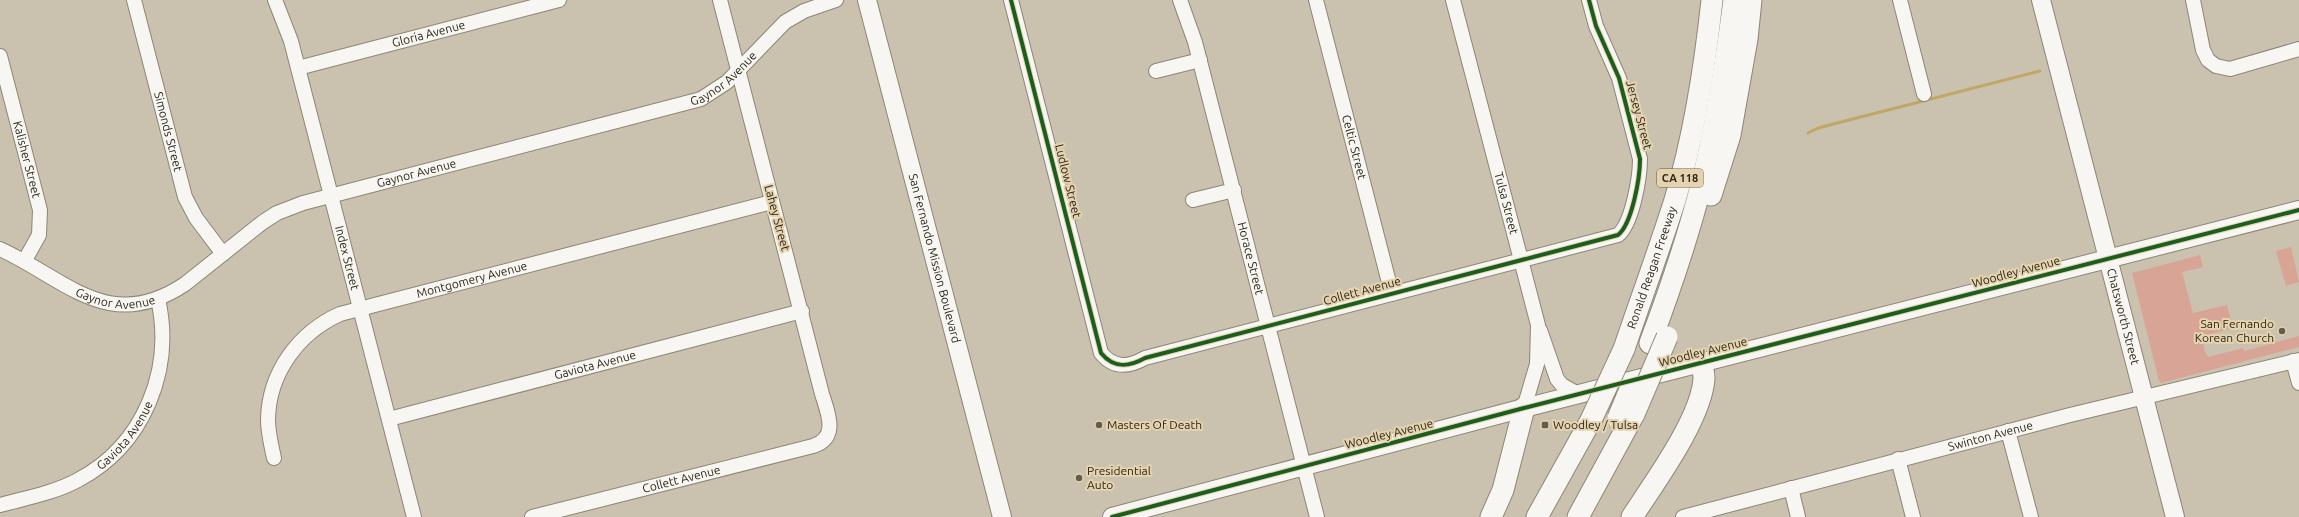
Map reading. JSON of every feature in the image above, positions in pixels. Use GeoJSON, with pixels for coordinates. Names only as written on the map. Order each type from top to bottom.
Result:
{"type":"FeatureCollection","features":[{"type":"Feature","properties":{"kind":"highway","name":"Ronald Reagan Freeway"},"geometry":{"type":"LineString","coordinates":[[1537,517],[1591,420],[1624,349],[1675,199],[1693,124],[1709,29],[1712,0]]}},
{"type":"Feature","properties":{"kind":"highway","name":"CA 118"},"geometry":{"type":"LineString","coordinates":[[1659,340],[1674,279],[1702,181],[1727,56],[1734,0]]}},
{"type":"Feature","properties":{"kind":"highway","name":"CA 118"},"geometry":{"type":"LineString","coordinates":[[1578,517],[1626,416],[1659,340],[1730,135],[1747,39],[1751,0]]}},
{"type":"Feature","properties":{"kind":"highway"},"geometry":{"type":"LineString","coordinates":[[1632,517],[1680,442],[1690,421],[1704,378],[1702,363]]}},
{"type":"Feature","properties":{"kind":"highway"},"geometry":{"type":"LineString","coordinates":[[1491,517],[1503,490],[1524,408]]}},
{"type":"Feature","properties":{"kind":"highway","name":"CA 118"},"geometry":{"type":"LineString","coordinates":[[1566,517],[1626,416]]}},
{"type":"Feature","properties":{"kind":"main road","name":"San Fernando Mission Boulevard"},"geometry":{"type":"LineString","coordinates":[[867,0],[1002,517]]}},
{"type":"Feature","properties":{"kind":"main road","name":"Chatsworth Street"},"geometry":{"type":"LineString","coordinates":[[2041,0],[2176,517]]}},
{"type":"Feature","properties":{"kind":"main road","name":"Woodley Avenue"},"geometry":{"type":"LineString","coordinates":[[1112,517],[1578,394],[2299,210]]}},
{"type":"Feature","properties":{"kind":"street","name":"Simonds Street"},"geometry":{"type":"LineString","coordinates":[[134,0],[185,197],[196,218],[223,254]]}},
{"type":"Feature","properties":{"kind":"street","name":"Index Street"},"geometry":{"type":"LineString","coordinates":[[275,0],[291,42],[298,68],[330,197],[414,517]]}},
{"type":"Feature","properties":{"kind":"street","name":"Gloria Avenue"},"geometry":{"type":"LineString","coordinates":[[298,68],[559,0]]}},
{"type":"Feature","properties":{"kind":"street","name":"Lahey Street"},"geometry":{"type":"LineString","coordinates":[[720,0],[772,202],[831,421],[827,436]]}},
{"type":"Feature","properties":{"kind":"street","name":"Gaynor Avenue"},"geometry":{"type":"LineString","coordinates":[[0,249],[25,260],[90,299],[116,304],[158,299],[185,284],[277,213],[303,203],[685,105],[714,92],[738,71],[785,22],[804,11],[836,0]]}},
{"type":"Feature","properties":{"kind":"street","name":"Ludlow Street"},"geometry":{"type":"LineString","coordinates":[[1011,0],[1101,353],[1112,364]]}},
{"type":"Feature","properties":{"kind":"street","name":"Horace Street"},"geometry":{"type":"LineString","coordinates":[[1180,0],[1200,60],[1317,517]]}},
{"type":"Feature","properties":{"kind":"street","name":"Celtic Street"},"geometry":{"type":"LineString","coordinates":[[1316,0],[1392,294]]}},
{"type":"Feature","properties":{"kind":"street","name":"Tulsa Street"},"geometry":{"type":"LineString","coordinates":[[1453,0],[1538,325],[1537,364],[1524,408]]}},
{"type":"Feature","properties":{"kind":"street","name":"Jersey Street"},"geometry":{"type":"LineString","coordinates":[[1589,0],[1596,26],[1619,78],[1640,159],[1640,170],[1628,224],[1618,235]]}},
{"type":"Feature","properties":{"kind":"street"},"geometry":{"type":"LineString","coordinates":[[1900,0],[1924,94]]}},
{"type":"Feature","properties":{"kind":"street"},"geometry":{"type":"LineString","coordinates":[[2193,0],[2203,50],[2208,60],[2216,66],[2230,69],[2299,49]]}},
{"type":"Feature","properties":{"kind":"street","name":"Kalisher Street"},"geometry":{"type":"LineString","coordinates":[[0,56],[40,210],[39,235],[25,260]]}},
{"type":"Feature","properties":{"kind":"street"},"geometry":{"type":"LineString","coordinates":[[1156,71],[1200,60]]}},
{"type":"Feature","properties":{"kind":"street"},"geometry":{"type":"LineString","coordinates":[[1193,200],[1234,190]]}},
{"type":"Feature","properties":{"kind":"street","name":"Montgomery Avenue"},"geometry":{"type":"LineString","coordinates":[[274,458],[268,420],[273,384],[287,357],[312,331],[327,320],[360,309],[772,202]]}},
{"type":"Feature","properties":{"kind":"street","name":"Collett Avenue"},"geometry":{"type":"LineString","coordinates":[[1112,364],[1127,366],[1145,358],[1618,235]]}},
{"type":"Feature","properties":{"kind":"street","name":"Gaviota Avenue"},"geometry":{"type":"LineString","coordinates":[[0,505],[54,491],[77,481],[94,471],[123,444],[142,417],[158,376],[163,336],[158,299]]}},
{"type":"Feature","properties":{"kind":"street","name":"Gaviota Avenue"},"geometry":{"type":"LineString","coordinates":[[388,419],[802,311]]}},
{"type":"Feature","properties":{"kind":"street"},"geometry":{"type":"LineString","coordinates":[[1538,325],[1548,348],[1557,379],[1562,385],[1578,394]]}},
{"type":"Feature","properties":{"kind":"street"},"geometry":{"type":"LineString","coordinates":[[2296,361],[2299,383]]}},
{"type":"Feature","properties":{"kind":"street","name":"Swinton Avenue"},"geometry":{"type":"LineString","coordinates":[[1683,517],[2008,431],[2296,361]]}},
{"type":"Feature","properties":{"kind":"street"},"geometry":{"type":"LineString","coordinates":[[2008,431],[2030,517]]}},
{"type":"Feature","properties":{"kind":"street","name":"Collett Avenue"},"geometry":{"type":"LineString","coordinates":[[532,517],[818,445],[827,436]]}},
{"type":"Feature","properties":{"kind":"street"},"geometry":{"type":"LineString","coordinates":[[1898,459],[1913,517]]}},
{"type":"Feature","properties":{"kind":"street"},"geometry":{"type":"LineString","coordinates":[[1790,488],[1798,517]]}},
{"type":"Feature","properties":{"kind":"shaded area"},"geometry":{"type":"Polygon","coordinates":[[[2291,247],[2299,282],[2286,286],[2276,251],[2291,247]]]}},
{"type":"Feature","properties":{"kind":"shaded area"},"geometry":{"type":"Polygon","coordinates":[[[2200,255],[2203,267],[2182,272],[2193,313],[2227,305],[2233,328],[2203,336],[2204,349],[2208,357],[2243,348],[2244,351],[2299,336],[2299,347],[2161,383],[2159,381],[2132,273],[2200,255]]]}},
{"type":"Feature","properties":{"kind":"waterway"},"geometry":{"type":"LineString","coordinates":[[1808,133],[1818,128],[2040,71]]}},
{"type":"Feature","properties":{"kind":"cycle path"},"geometry":{"type":"LineString","coordinates":[[1011,0],[1101,353],[1111,362],[1122,365],[1127,365],[1145,358],[1618,235],[1623,229],[1631,211],[1639,177],[1640,159],[1619,78],[1596,26],[1589,0]]}},
{"type":"Feature","properties":{"kind":"cycle path"},"geometry":{"type":"LineString","coordinates":[[1112,517],[1524,408],[2299,210]]}},
{"type":"Feature","properties":{"kind":"place","name":"San Fernando Korean Church"},"geometry":{"type":"Point","coordinates":[2282,331]}},
{"type":"Feature","properties":{"kind":"place","name":"Masters Of Death"},"geometry":{"type":"Point","coordinates":[1099,425]}},
{"type":"Feature","properties":{"kind":"place","name":"Woodley / Tulsa"},"geometry":{"type":"Point","coordinates":[1545,425]}},
{"type":"Feature","properties":{"kind":"place","name":"Presidential Auto"},"geometry":{"type":"Point","coordinates":[1079,478]}}]}
